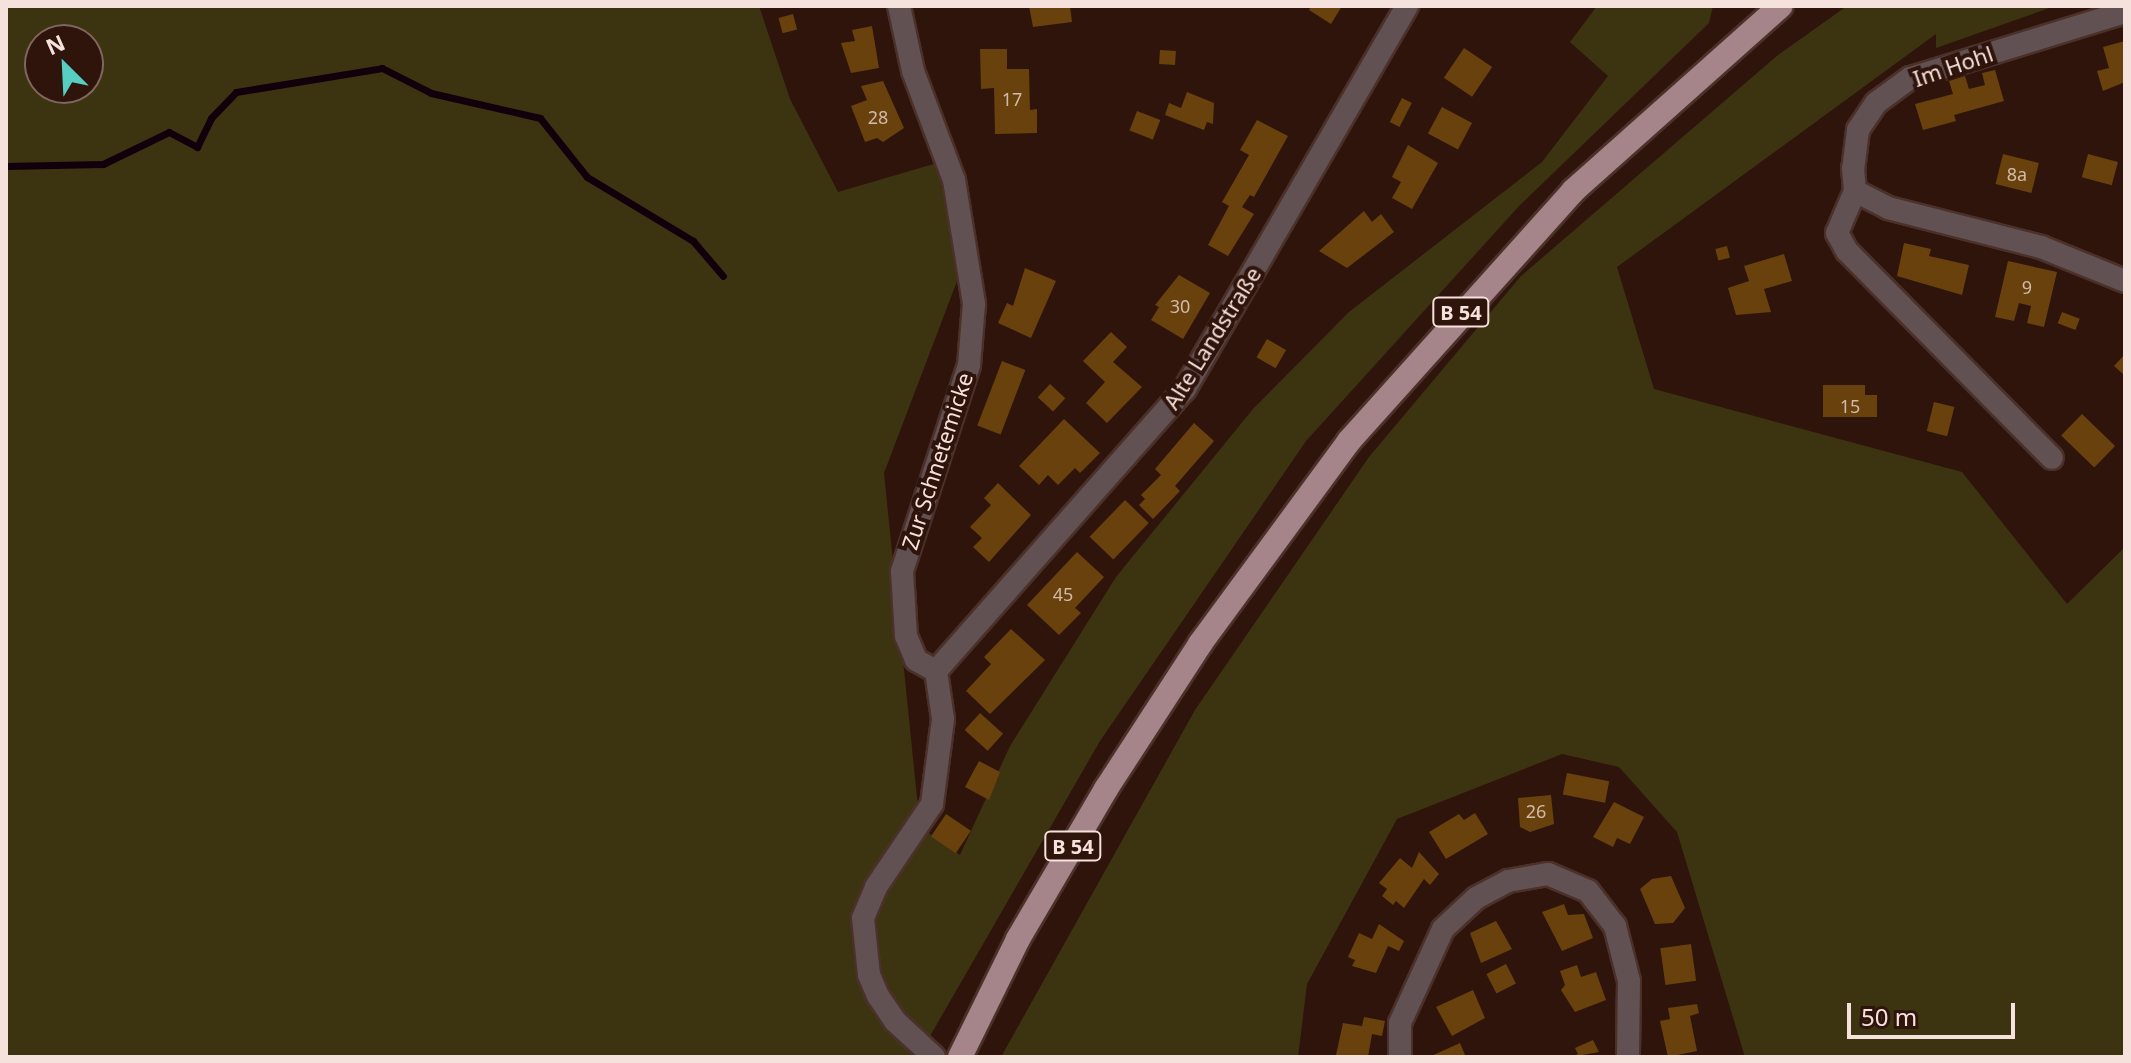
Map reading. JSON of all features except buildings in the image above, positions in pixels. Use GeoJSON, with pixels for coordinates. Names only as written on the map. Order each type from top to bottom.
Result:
{"type":"FeatureCollection","features":[{"type":"Feature","properties":{"kind":"main road","name":"B 54"},"geometry":{"type":"LineString","coordinates":[[960,1057],[1018,939],[1106,789],[1200,644],[1349,441],[1573,191],[1768,10]]}},
{"type":"Feature","properties":{"kind":"street","name":"Zur Schnetemicke"},"geometry":{"type":"LineString","coordinates":[[899,6],[913,71],[954,180],[974,304],[969,365],[902,571],[906,636],[916,660],[936,671]]}},
{"type":"Feature","properties":{"kind":"street","name":"Alte Landstraße"},"geometry":{"type":"LineString","coordinates":[[936,671],[1185,389],[1407,6]]}},
{"type":"Feature","properties":{"kind":"street","name":"Im Hohl"},"geometry":{"type":"LineString","coordinates":[[2052,458],[1847,251],[1837,233],[1855,191],[1858,130],[1876,103],[1910,78],[2125,12]]}},
{"type":"Feature","properties":{"kind":"street"},"geometry":{"type":"LineString","coordinates":[[1855,191],[1888,208],[2041,247],[2125,281]]}},
{"type":"Feature","properties":{"kind":"street"},"geometry":{"type":"LineString","coordinates":[[934,1057],[895,1021],[869,975],[863,918],[876,887],[932,804],[943,719],[936,671]]}},
{"type":"Feature","properties":{"kind":"street"},"geometry":{"type":"LineString","coordinates":[[1400,1057],[1400,1023],[1443,929],[1476,898],[1497,887],[1548,874],[1588,891],[1615,926],[1629,981],[1628,1057]]}},
{"type":"Feature","properties":{"kind":"shaded area"},"geometry":{"type":"Polygon","coordinates":[[[6,6],[759,6],[790,99],[838,192],[937,163],[959,276],[884,473],[920,827],[960,855],[1010,746],[1116,577],[1253,409],[1349,312],[1542,162],[1608,76],[1570,42],[1597,6],[1713,6],[1709,23],[1520,205],[1306,441],[1100,741],[918,1057],[6,1057],[6,6]]]}},
{"type":"Feature","properties":{"kind":"shaded area"},"geometry":{"type":"Polygon","coordinates":[[[1847,6],[2055,6],[1936,48],[1936,34],[1617,267],[1654,389],[1962,472],[2067,604],[2125,547],[2125,1057],[1745,1057],[1677,832],[1619,767],[1562,754],[1397,819],[1307,984],[1298,1057],[1001,1057],[1195,710],[1369,457],[1521,276],[1778,55],[1847,6]]]}},
{"type":"Feature","properties":{"kind":"waterway"},"geometry":{"type":"LineString","coordinates":[[6,166],[103,164],[169,132],[197,147],[211,118],[236,92],[382,68],[431,93],[540,118],[587,177],[693,241],[723,276]]}}]}
